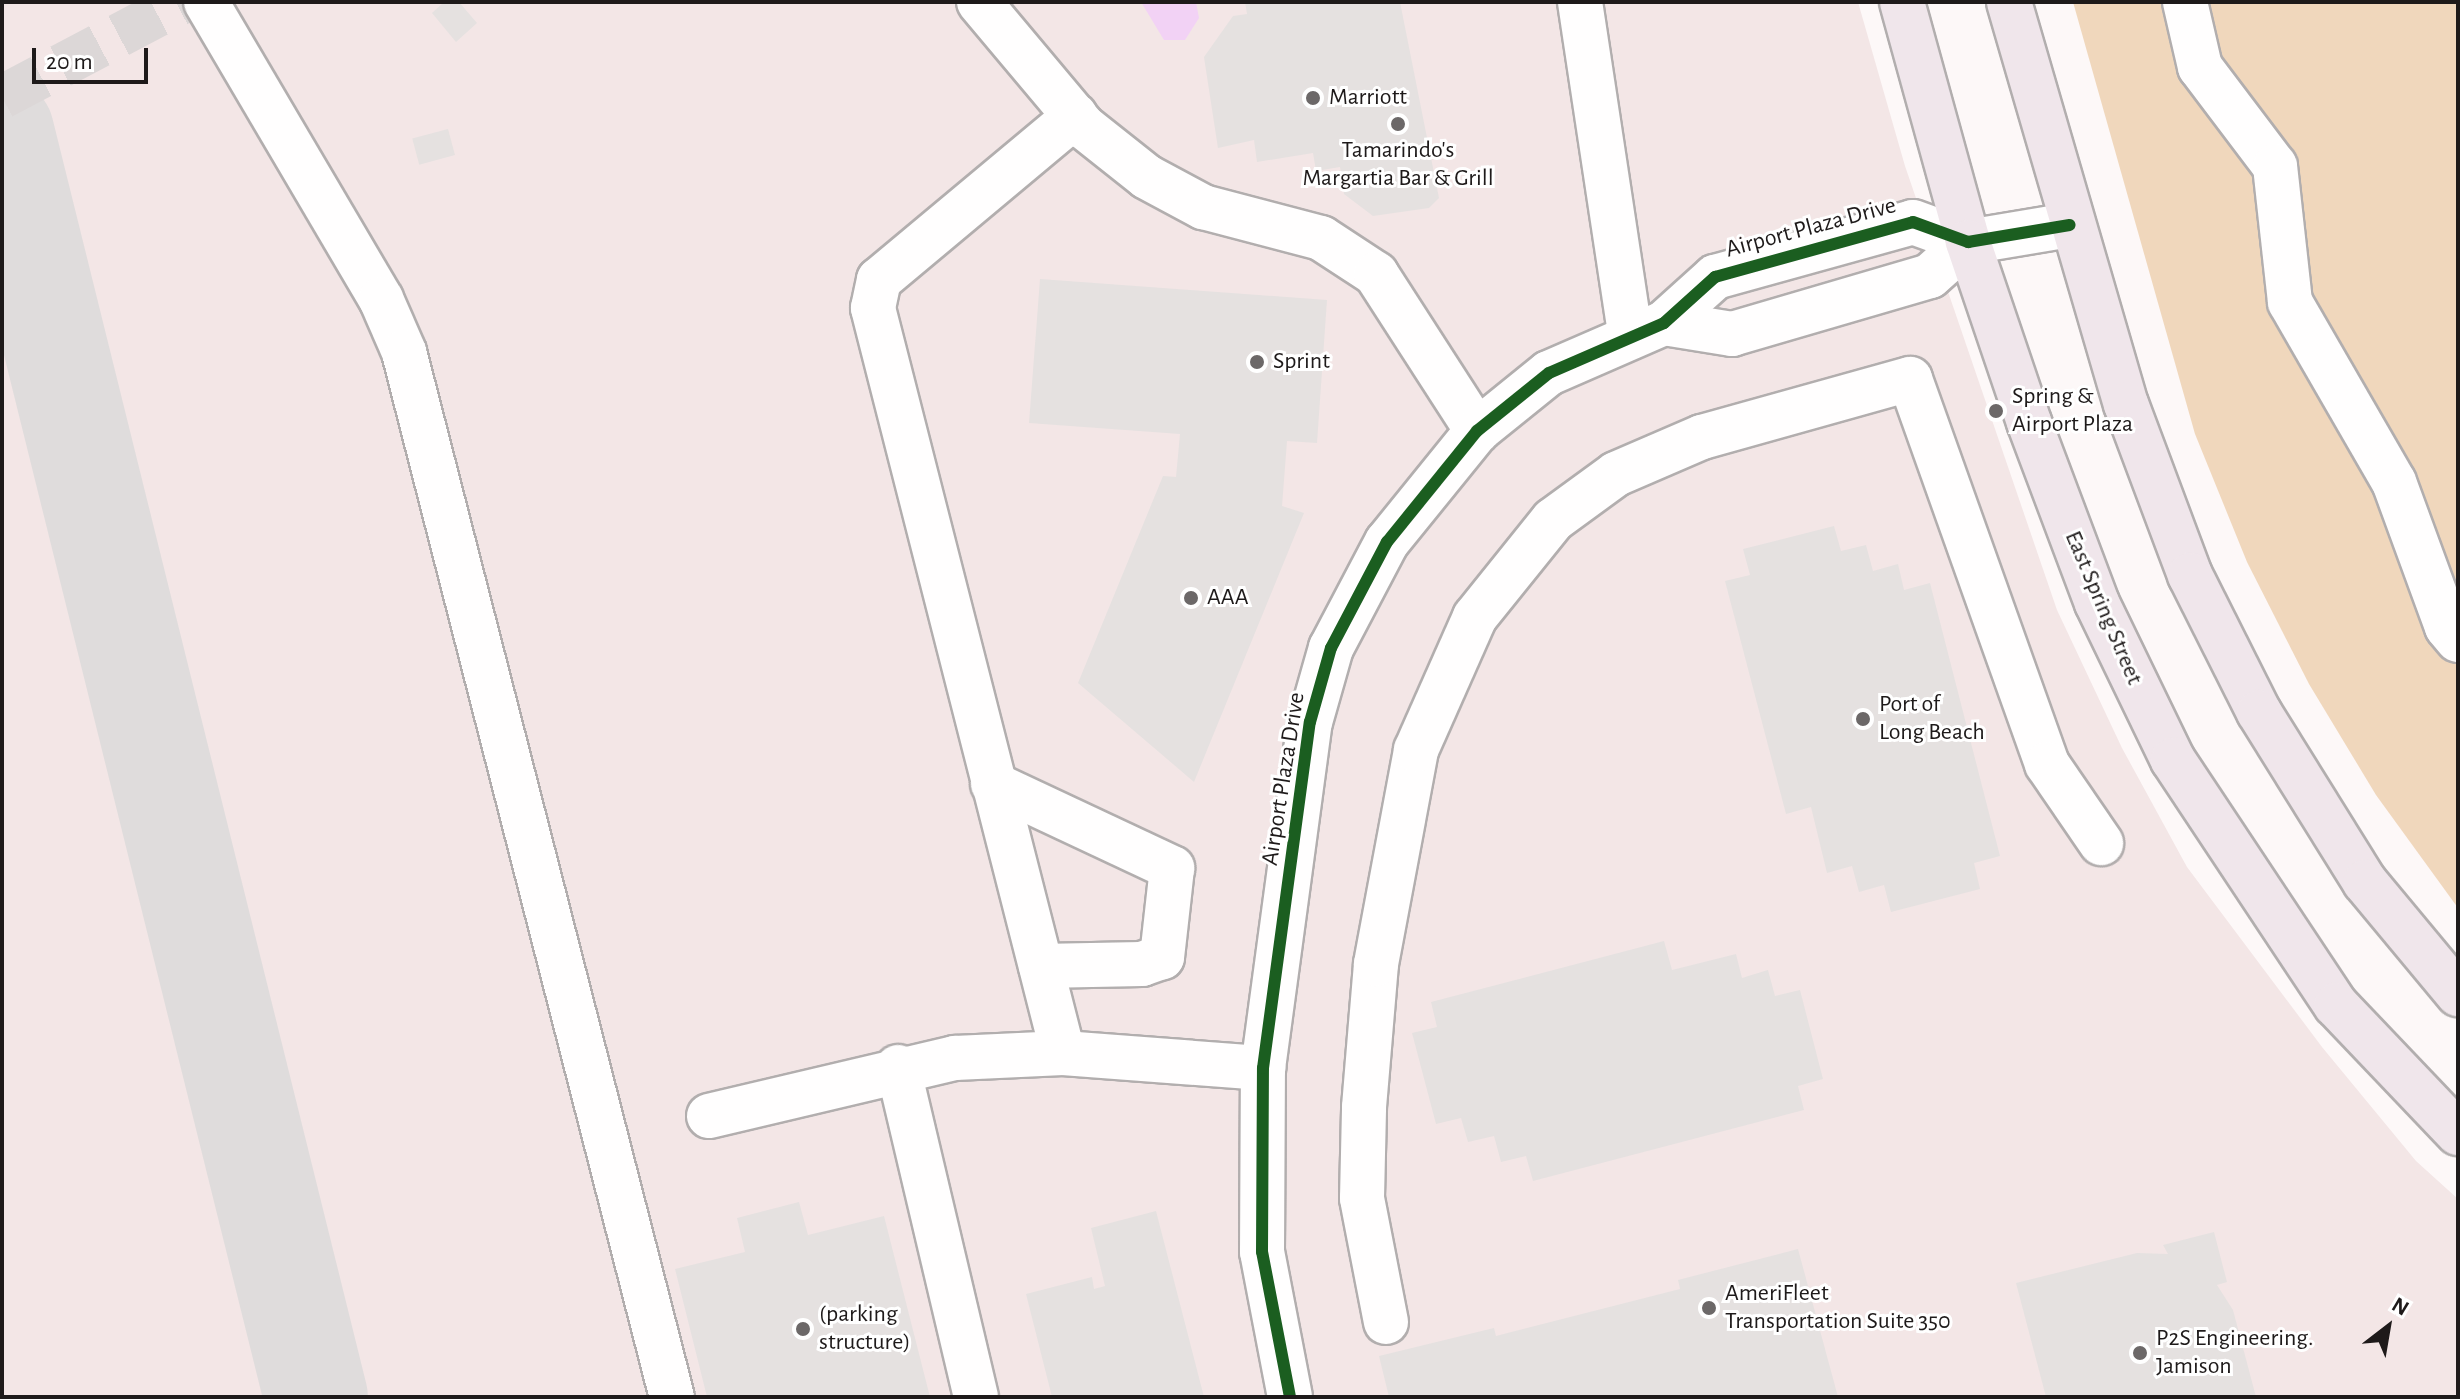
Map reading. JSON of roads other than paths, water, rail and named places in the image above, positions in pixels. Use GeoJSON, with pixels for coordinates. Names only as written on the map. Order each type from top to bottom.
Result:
{"type":"FeatureCollection","features":[{"type":"Feature","properties":{"kind":"main road","name":"East Spring Street"},"geometry":{"type":"LineString","coordinates":[[1902,2],[1968,242],[2097,603],[2173,760],[2336,1005],[2458,1133]]}},
{"type":"Feature","properties":{"kind":"main road"},"geometry":{"type":"LineString","coordinates":[[2009,2],[2070,225],[2174,533],[2239,673],[2365,882],[2458,994]]}},
{"type":"Feature","properties":{"kind":"street"},"geometry":{"type":"LineString","coordinates":[[206,2],[381,299],[404,352],[672,1397]]}},
{"type":"Feature","properties":{"kind":"street"},"geometry":{"type":"LineString","coordinates":[[979,2],[1075,116],[1147,177],[1203,207],[1321,238],[1376,274],[1477,431]]}},
{"type":"Feature","properties":{"kind":"street"},"geometry":{"type":"LineString","coordinates":[[1580,2],[1647,328],[1732,334],[1930,276],[1968,242]]}},
{"type":"Feature","properties":{"kind":"street"},"geometry":{"type":"LineString","coordinates":[[2185,2],[2200,67],[2275,166],[2290,302],[2394,482],[2447,627],[2458,640]]}},
{"type":"Feature","properties":{"kind":"street"},"geometry":{"type":"LineString","coordinates":[[1063,1053],[875,323],[873,295],[879,280],[1075,116]]}},
{"type":"Feature","properties":{"kind":"street","name":"Airport Plaza Drive"},"geometry":{"type":"LineString","coordinates":[[1290,1397],[1262,1252],[1263,1068],[1310,722],[1331,648],[1387,542],[1477,431],[1549,373],[1647,328],[1715,277],[1913,222],[1968,242],[2070,225]]}},
{"type":"Feature","properties":{"kind":"street"},"geometry":{"type":"LineString","coordinates":[[1386,1322],[1362,1198],[1364,1107],[1376,964],[1416,750],[1475,617],[1553,520],[1616,474],[1702,437],[1910,379],[2047,764],[2101,843]]}},
{"type":"Feature","properties":{"kind":"street"},"geometry":{"type":"LineString","coordinates":[[993,784],[1172,868],[1162,957],[1142,964],[1041,966]]}},
{"type":"Feature","properties":{"kind":"street"},"geometry":{"type":"LineString","coordinates":[[709,1116],[898,1067],[1063,1053],[1263,1068]]}},
{"type":"Feature","properties":{"kind":"street"},"geometry":{"type":"LineString","coordinates":[[898,1067],[976,1397]]}},
{"type":"Feature","properties":{"kind":"tunnel"},"geometry":{"type":"LineString","coordinates":[[2,97],[182,2]]}},
{"type":"Feature","properties":{"kind":"place","name":"Marriott"},"geometry":{"type":"Point","coordinates":[1313,98]}},
{"type":"Feature","properties":{"kind":"place","name":"Tamarindo's Margartia Bar & Grill"},"geometry":{"type":"Point","coordinates":[1398,124]}},
{"type":"Feature","properties":{"kind":"place","name":"Sprint"},"geometry":{"type":"Point","coordinates":[1257,362]}},
{"type":"Feature","properties":{"kind":"place","name":"Spring & Airport Plaza"},"geometry":{"type":"Point","coordinates":[1996,411]}},
{"type":"Feature","properties":{"kind":"place","name":"AAA"},"geometry":{"type":"Point","coordinates":[1191,598]}},
{"type":"Feature","properties":{"kind":"place","name":"Port of Long Beach"},"geometry":{"type":"Point","coordinates":[1863,719]}},
{"type":"Feature","properties":{"kind":"place","name":"AmeriFleet Transportation Suite 350"},"geometry":{"type":"Point","coordinates":[1709,1308]}},
{"type":"Feature","properties":{"kind":"place","name":"(parking structure)"},"geometry":{"type":"Point","coordinates":[803,1329]}},
{"type":"Feature","properties":{"kind":"place","name":"P2S Engineering. Jamison"},"geometry":{"type":"Point","coordinates":[2140,1353]}}]}
